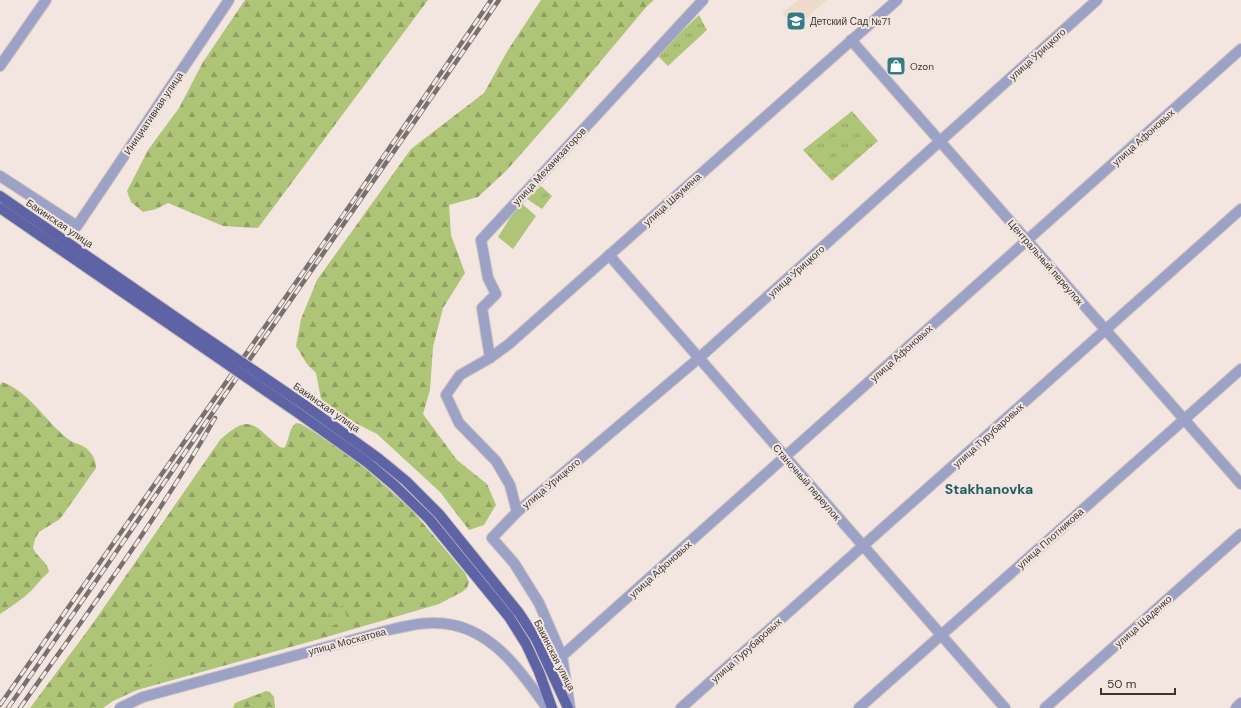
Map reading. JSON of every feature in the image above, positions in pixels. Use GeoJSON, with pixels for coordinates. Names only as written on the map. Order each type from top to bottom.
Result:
{"type":"FeatureCollection","features":[{"type":"Feature","properties":{"kind":"main road","name":"Бакинская улица"},"geometry":{"type":"LineString","coordinates":[[0,196],[201,340],[303,410],[378,458],[406,481],[439,514],[519,613],[536,639],[569,708]]}},
{"type":"Feature","properties":{"kind":"main road","name":"Бакинская улица"},"geometry":{"type":"LineString","coordinates":[[0,208],[201,340]]}},
{"type":"Feature","properties":{"kind":"main road","name":"Бакинская улица"},"geometry":{"type":"LineString","coordinates":[[303,410],[395,486],[429,519],[508,617],[526,644],[539,672],[552,708]]}},
{"type":"Feature","properties":{"kind":"street"},"geometry":{"type":"LineString","coordinates":[[0,66],[46,0]]}},
{"type":"Feature","properties":{"kind":"street","name":"Инициативная улица"},"geometry":{"type":"LineString","coordinates":[[0,176],[77,226],[229,0]]}},
{"type":"Feature","properties":{"kind":"street","name":"улица Механизаторов"},"geometry":{"type":"LineString","coordinates":[[490,358],[482,308],[496,294],[488,278],[481,240],[703,0]]}},
{"type":"Feature","properties":{"kind":"street","name":"улица Шаумяна"},"geometry":{"type":"LineString","coordinates":[[517,512],[510,485],[496,461],[459,422],[446,394],[460,375],[490,358],[509,344],[897,0]]}},
{"type":"Feature","properties":{"kind":"street","name":"улица Урицкого"},"geometry":{"type":"LineString","coordinates":[[562,656],[539,603],[514,563],[492,538],[517,512],[699,358],[1097,0]]}},
{"type":"Feature","properties":{"kind":"street","name":"Центральный переулок"},"geometry":{"type":"LineString","coordinates":[[851,40],[1241,484]]}},
{"type":"Feature","properties":{"kind":"street","name":"улица Афоновых"},"geometry":{"type":"LineString","coordinates":[[562,656],[1241,50]]}},
{"type":"Feature","properties":{"kind":"street","name":"улица Турубаровых"},"geometry":{"type":"LineString","coordinates":[[681,708],[1241,209]]}},
{"type":"Feature","properties":{"kind":"street","name":"Станочный переулок"},"geometry":{"type":"LineString","coordinates":[[609,255],[1005,708]]}},
{"type":"Feature","properties":{"kind":"street","name":"улица Плотникова"},"geometry":{"type":"LineString","coordinates":[[859,708],[1241,369]]}},
{"type":"Feature","properties":{"kind":"street","name":"улица Щаденко"},"geometry":{"type":"LineString","coordinates":[[1045,708],[1241,534]]}},
{"type":"Feature","properties":{"kind":"street","name":"улица Москатова"},"geometry":{"type":"LineString","coordinates":[[120,708],[143,697],[389,630],[413,624],[435,623],[451,624],[465,628],[490,643],[504,654],[517,668],[547,708]]}},
{"type":"Feature","properties":{"kind":"street"},"geometry":{"type":"LineString","coordinates":[[562,656],[569,708]]}},
{"type":"Feature","properties":{"kind":"street"},"geometry":{"type":"LineString","coordinates":[[1236,708],[1241,703]]}},
{"type":"Feature","properties":{"kind":"shaded area","name":"Детский Сад №71"},"geometry":{"type":"Polygon","coordinates":[[[798,0],[827,0],[795,28],[782,13],[798,0]]]}},
{"type":"Feature","properties":{"kind":"green space"},"geometry":{"type":"Polygon","coordinates":[[[245,0],[428,0],[258,228],[223,226],[168,203],[156,209],[143,212],[131,202],[127,191],[148,150],[179,108],[203,62],[245,0]]]}},
{"type":"Feature","properties":{"kind":"green space"},"geometry":{"type":"Polygon","coordinates":[[[541,0],[654,0],[647,6],[565,104],[506,171],[478,197],[449,205],[451,235],[465,273],[443,308],[433,347],[430,390],[423,414],[457,460],[487,484],[496,505],[484,525],[469,530],[440,492],[377,434],[347,419],[321,399],[316,373],[307,364],[296,346],[301,319],[317,280],[411,149],[484,93],[508,50],[541,0]]]}},
{"type":"Feature","properties":{"kind":"green space"},"geometry":{"type":"Polygon","coordinates":[[[699,15],[707,30],[668,66],[657,55],[699,15]]]}},
{"type":"Feature","properties":{"kind":"green space"},"geometry":{"type":"Polygon","coordinates":[[[852,111],[878,141],[832,181],[803,150],[852,111]]]}},
{"type":"Feature","properties":{"kind":"green space"},"geometry":{"type":"Polygon","coordinates":[[[541,186],[552,196],[542,209],[527,199],[541,186]]]}},
{"type":"Feature","properties":{"kind":"green space"},"geometry":{"type":"Polygon","coordinates":[[[520,202],[536,216],[513,249],[498,237],[520,202]]]}},
{"type":"Feature","properties":{"kind":"green space"},"geometry":{"type":"Polygon","coordinates":[[[2,382],[21,393],[68,439],[82,445],[87,449],[94,458],[96,468],[60,519],[39,532],[35,539],[33,548],[47,565],[49,572],[31,591],[0,614],[0,385],[2,382]]]}},
{"type":"Feature","properties":{"kind":"green space"},"geometry":{"type":"Polygon","coordinates":[[[296,423],[301,424],[343,450],[411,509],[465,573],[469,582],[467,588],[439,604],[137,690],[113,701],[103,708],[30,708],[91,626],[220,440],[230,431],[245,424],[252,425],[257,428],[280,447],[284,448],[293,425],[296,423]]]}},
{"type":"Feature","properties":{"kind":"green space"},"geometry":{"type":"Polygon","coordinates":[[[343,605],[348,620],[331,626],[325,613],[343,605]]]}},
{"type":"Feature","properties":{"kind":"green space"},"geometry":{"type":"Polygon","coordinates":[[[160,658],[166,667],[155,675],[146,667],[160,658]]]}},
{"type":"Feature","properties":{"kind":"green space"},"geometry":{"type":"Polygon","coordinates":[[[266,691],[270,692],[274,697],[275,708],[233,708],[235,703],[266,691]]]}},
{"type":"Feature","properties":{"kind":"railway"},"geometry":{"type":"LineString","coordinates":[[0,705],[353,201],[491,0]]}},
{"type":"Feature","properties":{"kind":"railway"},"geometry":{"type":"LineString","coordinates":[[8,708],[499,0]]}},
{"type":"Feature","properties":{"kind":"railway"},"geometry":{"type":"LineString","coordinates":[[20,708],[146,529],[170,493],[215,418]]}},
{"type":"Feature","properties":{"kind":"place","name":"Детский Сад №71"},"geometry":{"type":"Point","coordinates":[796,21]}},
{"type":"Feature","properties":{"kind":"place","name":"Ozon"},"geometry":{"type":"Point","coordinates":[896,66]}},
{"type":"Feature","properties":{"kind":"district","name":"Stakhanovka"},"geometry":{"type":"Point","coordinates":[989,489]}}]}
